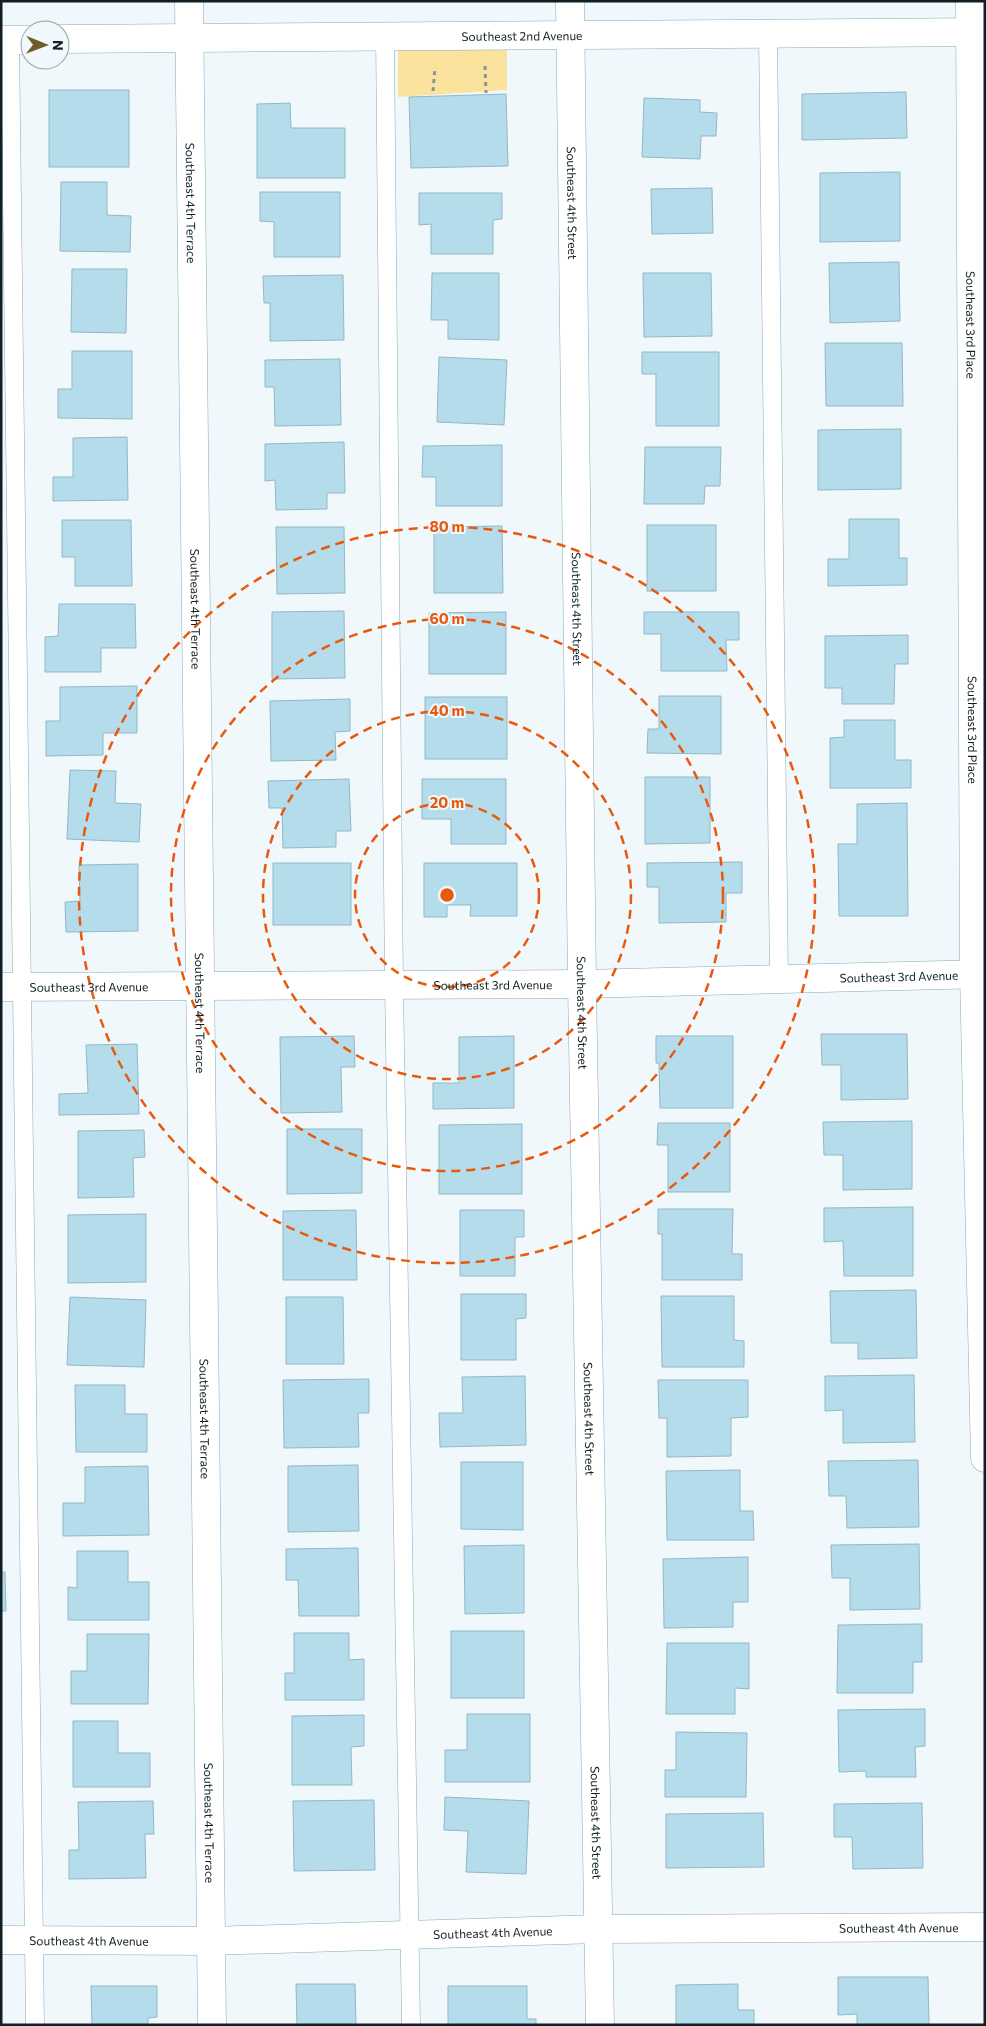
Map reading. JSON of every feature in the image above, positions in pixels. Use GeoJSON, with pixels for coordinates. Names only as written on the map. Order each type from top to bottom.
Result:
{"type":"FeatureCollection","features":[{"type":"Feature","properties":{"kind":"street","name":"Southeast 4th Terrace"},"geometry":{"type":"LineString","coordinates":[[189,1],[212,2025]]}},
{"type":"Feature","properties":{"kind":"street","name":"Southeast 4th Street"},"geometry":{"type":"LineString","coordinates":[[570,1],[582,984],[600,2025]]}},
{"type":"Feature","properties":{"kind":"street","name":"Southeast 3rd Place"},"geometry":{"type":"LineString","coordinates":[[970,1],[978,32],[979,974],[985,1458]]}},
{"type":"Feature","properties":{"kind":"street","name":"Southeast 2nd Avenue"},"geometry":{"type":"LineString","coordinates":[[70,39],[978,32]]}},
{"type":"Feature","properties":{"kind":"street","name":"Southeast 3rd Avenue"},"geometry":{"type":"LineString","coordinates":[[12,987],[582,984],[979,974]]}},
{"type":"Feature","properties":{"kind":"street","name":"Southeast 4th Avenue"},"geometry":{"type":"LineString","coordinates":[[1,1940],[211,1941],[598,1929],[985,1927]]}},
{"type":"Feature","properties":{"kind":"lane"},"geometry":{"type":"LineString","coordinates":[[768,33],[778,979]]}},
{"type":"Feature","properties":{"kind":"lane"},"geometry":{"type":"LineString","coordinates":[[385,36],[394,985],[411,2025]]}},
{"type":"Feature","properties":{"kind":"lane"},"geometry":{"type":"LineString","coordinates":[[14,40],[12,987],[35,2025]]}},
{"type":"Feature","properties":{"kind":"path"},"geometry":{"type":"LineString","coordinates":[[485,66],[486,93]]}},
{"type":"Feature","properties":{"kind":"path"},"geometry":{"type":"LineString","coordinates":[[433,90],[435,67]]}},
{"type":"Feature","properties":{"kind":"shaded area"},"geometry":{"type":"Polygon","coordinates":[[[507,44],[507,90],[398,97],[398,49],[507,44]]]}},
{"type":"Feature","properties":{"kind":"building"},"geometry":{"type":"Polygon","coordinates":[[[49,90],[129,90],[129,167],[49,167],[49,90]]]}},
{"type":"Feature","properties":{"kind":"building"},"geometry":{"type":"Polygon","coordinates":[[[906,92],[907,138],[802,140],[802,94],[906,92]]]}},
{"type":"Feature","properties":{"kind":"building"},"geometry":{"type":"Polygon","coordinates":[[[506,94],[508,166],[411,168],[409,97],[506,94]]]}},
{"type":"Feature","properties":{"kind":"building"},"geometry":{"type":"Polygon","coordinates":[[[644,98],[700,100],[700,112],[717,113],[716,136],[701,136],[700,159],[642,157],[644,98]]]}},
{"type":"Feature","properties":{"kind":"building"},"geometry":{"type":"Polygon","coordinates":[[[290,103],[291,128],[345,128],[345,178],[257,178],[257,104],[290,103]]]}},
{"type":"Feature","properties":{"kind":"building"},"geometry":{"type":"Polygon","coordinates":[[[900,172],[900,241],[820,242],[820,173],[900,172]]]}},
{"type":"Feature","properties":{"kind":"building"},"geometry":{"type":"Polygon","coordinates":[[[61,182],[107,182],[107,215],[131,216],[130,252],[60,251],[61,182]]]}},
{"type":"Feature","properties":{"kind":"building"},"geometry":{"type":"Polygon","coordinates":[[[712,188],[713,233],[652,234],[651,189],[712,188]]]}},
{"type":"Feature","properties":{"kind":"building"},"geometry":{"type":"Polygon","coordinates":[[[260,192],[340,192],[340,257],[274,257],[274,222],[260,221],[260,192]]]}},
{"type":"Feature","properties":{"kind":"building"},"geometry":{"type":"Polygon","coordinates":[[[419,193],[502,193],[502,219],[493,220],[493,254],[431,254],[431,224],[419,225],[419,193]]]}},
{"type":"Feature","properties":{"kind":"building"},"geometry":{"type":"Polygon","coordinates":[[[899,262],[900,321],[830,323],[829,263],[899,262]]]}},
{"type":"Feature","properties":{"kind":"building"},"geometry":{"type":"Polygon","coordinates":[[[72,269],[127,269],[126,333],[71,332],[72,269]]]}},
{"type":"Feature","properties":{"kind":"building"},"geometry":{"type":"Polygon","coordinates":[[[432,273],[499,273],[499,340],[448,339],[448,320],[431,320],[432,273]]]}},
{"type":"Feature","properties":{"kind":"building"},"geometry":{"type":"Polygon","coordinates":[[[643,273],[711,273],[712,336],[644,337],[643,273]]]}},
{"type":"Feature","properties":{"kind":"building"},"geometry":{"type":"Polygon","coordinates":[[[343,275],[344,340],[270,341],[270,303],[264,303],[263,276],[343,275]]]}},
{"type":"Feature","properties":{"kind":"building"},"geometry":{"type":"Polygon","coordinates":[[[825,343],[902,343],[903,406],[826,406],[825,343]]]}},
{"type":"Feature","properties":{"kind":"building"},"geometry":{"type":"Polygon","coordinates":[[[72,351],[132,351],[132,419],[58,418],[58,389],[72,389],[72,351]]]}},
{"type":"Feature","properties":{"kind":"building"},"geometry":{"type":"Polygon","coordinates":[[[642,352],[719,352],[719,426],[656,426],[656,374],[642,374],[642,352]]]}},
{"type":"Feature","properties":{"kind":"building"},"geometry":{"type":"Polygon","coordinates":[[[439,357],[507,360],[504,425],[437,422],[439,357]]]}},
{"type":"Feature","properties":{"kind":"building"},"geometry":{"type":"Polygon","coordinates":[[[340,359],[341,425],[275,426],[274,387],[265,387],[265,360],[340,359]]]}},
{"type":"Feature","properties":{"kind":"building"},"geometry":{"type":"Polygon","coordinates":[[[901,429],[901,489],[818,490],[818,430],[901,429]]]}},
{"type":"Feature","properties":{"kind":"building"},"geometry":{"type":"Polygon","coordinates":[[[127,437],[128,500],[53,501],[53,477],[73,477],[73,438],[127,437]]]}},
{"type":"Feature","properties":{"kind":"building"},"geometry":{"type":"Polygon","coordinates":[[[344,442],[345,493],[327,493],[327,509],[276,510],[275,480],[265,481],[265,444],[344,442]]]}},
{"type":"Feature","properties":{"kind":"building"},"geometry":{"type":"Polygon","coordinates":[[[502,445],[502,506],[436,506],[436,477],[422,477],[423,446],[502,445]]]}},
{"type":"Feature","properties":{"kind":"building"},"geometry":{"type":"Polygon","coordinates":[[[645,447],[721,447],[720,486],[705,486],[704,504],[644,504],[645,447]]]}},
{"type":"Feature","properties":{"kind":"building"},"geometry":{"type":"Polygon","coordinates":[[[849,519],[899,519],[899,558],[907,558],[907,585],[828,586],[828,559],[849,559],[849,519]]]}},
{"type":"Feature","properties":{"kind":"building"},"geometry":{"type":"Polygon","coordinates":[[[62,520],[131,520],[132,586],[75,586],[75,557],[62,557],[62,520]]]}},
{"type":"Feature","properties":{"kind":"building"},"geometry":{"type":"Polygon","coordinates":[[[647,525],[716,525],[716,591],[647,591],[647,525]]]}},
{"type":"Feature","properties":{"kind":"building"},"geometry":{"type":"Polygon","coordinates":[[[502,526],[503,593],[434,593],[434,527],[502,526]]]}},
{"type":"Feature","properties":{"kind":"building"},"geometry":{"type":"Polygon","coordinates":[[[276,527],[344,527],[345,593],[277,594],[276,527]]]}},
{"type":"Feature","properties":{"kind":"building"},"geometry":{"type":"Polygon","coordinates":[[[59,604],[135,604],[136,648],[101,648],[101,672],[45,672],[45,637],[58,636],[59,604]]]}},
{"type":"Feature","properties":{"kind":"building"},"geometry":{"type":"Polygon","coordinates":[[[344,611],[345,678],[272,679],[272,612],[344,611]]]}},
{"type":"Feature","properties":{"kind":"building"},"geometry":{"type":"Polygon","coordinates":[[[506,612],[506,674],[429,674],[429,613],[506,612]]]}},
{"type":"Feature","properties":{"kind":"building"},"geometry":{"type":"Polygon","coordinates":[[[644,612],[739,612],[739,640],[726,640],[727,671],[661,671],[661,634],[644,634],[644,612]]]}},
{"type":"Feature","properties":{"kind":"building"},"geometry":{"type":"Polygon","coordinates":[[[908,635],[908,664],[895,664],[894,704],[842,704],[842,688],[825,688],[825,636],[908,635]]]}},
{"type":"Feature","properties":{"kind":"building"},"geometry":{"type":"Polygon","coordinates":[[[137,686],[137,733],[103,733],[103,755],[46,756],[46,721],[60,721],[60,687],[137,686]]]}},
{"type":"Feature","properties":{"kind":"building"},"geometry":{"type":"Polygon","coordinates":[[[659,696],[721,696],[721,754],[647,753],[648,729],[659,729],[659,696]]]}},
{"type":"Feature","properties":{"kind":"building"},"geometry":{"type":"Polygon","coordinates":[[[425,697],[507,697],[507,759],[425,759],[425,697]]]}},
{"type":"Feature","properties":{"kind":"building"},"geometry":{"type":"Polygon","coordinates":[[[350,699],[350,731],[335,732],[336,760],[271,761],[270,701],[350,699]]]}},
{"type":"Feature","properties":{"kind":"building"},"geometry":{"type":"Polygon","coordinates":[[[844,720],[895,720],[895,760],[911,760],[911,788],[830,788],[830,738],[844,737],[844,720]]]}},
{"type":"Feature","properties":{"kind":"building"},"geometry":{"type":"Polygon","coordinates":[[[70,770],[116,771],[115,803],[141,804],[139,842],[67,839],[70,770]]]}},
{"type":"Feature","properties":{"kind":"building"},"geometry":{"type":"Polygon","coordinates":[[[645,777],[710,777],[710,843],[645,844],[645,777]]]}},
{"type":"Feature","properties":{"kind":"building"},"geometry":{"type":"Polygon","coordinates":[[[349,779],[351,831],[336,831],[336,847],[283,848],[282,808],[269,808],[268,781],[349,779]]]}},
{"type":"Feature","properties":{"kind":"building"},"geometry":{"type":"Polygon","coordinates":[[[422,779],[506,779],[506,844],[451,844],[451,819],[422,819],[422,779]]]}},
{"type":"Feature","properties":{"kind":"building"},"geometry":{"type":"Polygon","coordinates":[[[907,803],[908,916],[839,916],[838,844],[857,844],[857,804],[907,803]]]}},
{"type":"Feature","properties":{"kind":"building"},"geometry":{"type":"Polygon","coordinates":[[[742,862],[742,893],[726,893],[726,922],[659,923],[659,887],[647,887],[647,863],[742,862]]]}},
{"type":"Feature","properties":{"kind":"building"},"geometry":{"type":"Polygon","coordinates":[[[273,863],[351,863],[351,925],[273,925],[273,863]]]}},
{"type":"Feature","properties":{"kind":"building"},"geometry":{"type":"Polygon","coordinates":[[[424,863],[517,863],[517,916],[470,916],[471,905],[447,905],[447,917],[424,917],[424,863]]]}},
{"type":"Feature","properties":{"kind":"building"},"geometry":{"type":"Polygon","coordinates":[[[138,864],[138,931],[66,932],[65,902],[80,901],[79,865],[138,864]]]}},
{"type":"Feature","properties":{"kind":"building"},"geometry":{"type":"Polygon","coordinates":[[[821,1034],[907,1034],[908,1099],[841,1100],[841,1065],[822,1065],[821,1034]]]}},
{"type":"Feature","properties":{"kind":"building"},"geometry":{"type":"Polygon","coordinates":[[[354,1036],[355,1067],[341,1067],[342,1112],[281,1113],[280,1037],[354,1036]]]}},
{"type":"Feature","properties":{"kind":"building"},"geometry":{"type":"Polygon","coordinates":[[[514,1036],[514,1108],[433,1109],[433,1083],[459,1083],[459,1037],[514,1036]]]}},
{"type":"Feature","properties":{"kind":"building"},"geometry":{"type":"Polygon","coordinates":[[[656,1036],[733,1036],[733,1108],[660,1108],[656,1036]]]}},
{"type":"Feature","properties":{"kind":"building"},"geometry":{"type":"Polygon","coordinates":[[[137,1044],[139,1114],[59,1115],[59,1094],[88,1093],[86,1045],[137,1044]]]}},
{"type":"Feature","properties":{"kind":"building"},"geometry":{"type":"Polygon","coordinates":[[[912,1121],[912,1189],[843,1190],[843,1155],[824,1155],[823,1122],[912,1121]]]}},
{"type":"Feature","properties":{"kind":"building"},"geometry":{"type":"Polygon","coordinates":[[[658,1123],[730,1123],[730,1192],[668,1192],[668,1145],[657,1145],[658,1123]]]}},
{"type":"Feature","properties":{"kind":"building"},"geometry":{"type":"Polygon","coordinates":[[[522,1124],[522,1194],[439,1194],[439,1125],[522,1124]]]}},
{"type":"Feature","properties":{"kind":"building"},"geometry":{"type":"Polygon","coordinates":[[[287,1129],[362,1129],[362,1193],[287,1194],[287,1129]]]}},
{"type":"Feature","properties":{"kind":"building"},"geometry":{"type":"Polygon","coordinates":[[[144,1130],[145,1157],[133,1158],[134,1197],[78,1198],[78,1131],[144,1130]]]}},
{"type":"Feature","properties":{"kind":"building"},"geometry":{"type":"Polygon","coordinates":[[[913,1207],[913,1276],[844,1276],[843,1241],[824,1242],[824,1208],[913,1207]]]}},
{"type":"Feature","properties":{"kind":"building"},"geometry":{"type":"Polygon","coordinates":[[[658,1209],[733,1209],[732,1254],[742,1254],[742,1280],[662,1280],[662,1234],[658,1234],[658,1209]]]}},
{"type":"Feature","properties":{"kind":"building"},"geometry":{"type":"Polygon","coordinates":[[[356,1210],[357,1280],[283,1280],[283,1211],[356,1210]]]}},
{"type":"Feature","properties":{"kind":"building"},"geometry":{"type":"Polygon","coordinates":[[[460,1210],[524,1210],[524,1237],[515,1237],[515,1276],[460,1276],[460,1210]]]}},
{"type":"Feature","properties":{"kind":"building"},"geometry":{"type":"Polygon","coordinates":[[[146,1214],[146,1282],[68,1283],[68,1215],[146,1214]]]}},
{"type":"Feature","properties":{"kind":"building"},"geometry":{"type":"Polygon","coordinates":[[[916,1290],[917,1358],[858,1359],[858,1343],[831,1343],[830,1291],[916,1290]]]}},
{"type":"Feature","properties":{"kind":"building"},"geometry":{"type":"Polygon","coordinates":[[[461,1294],[526,1294],[526,1318],[516,1319],[516,1360],[461,1360],[461,1294]]]}},
{"type":"Feature","properties":{"kind":"building"},"geometry":{"type":"Polygon","coordinates":[[[661,1296],[734,1296],[734,1340],[744,1341],[744,1367],[662,1367],[661,1296]]]}},
{"type":"Feature","properties":{"kind":"building"},"geometry":{"type":"Polygon","coordinates":[[[70,1297],[146,1300],[144,1367],[67,1365],[70,1297]]]}},
{"type":"Feature","properties":{"kind":"building"},"geometry":{"type":"Polygon","coordinates":[[[286,1297],[343,1297],[344,1364],[286,1364],[286,1297]]]}},
{"type":"Feature","properties":{"kind":"building"},"geometry":{"type":"Polygon","coordinates":[[[914,1375],[915,1442],[843,1443],[843,1410],[825,1411],[825,1376],[914,1375]]]}},
{"type":"Feature","properties":{"kind":"building"},"geometry":{"type":"Polygon","coordinates":[[[525,1376],[526,1445],[440,1447],[439,1413],[463,1413],[462,1377],[525,1376]]]}},
{"type":"Feature","properties":{"kind":"building"},"geometry":{"type":"Polygon","coordinates":[[[369,1379],[369,1413],[358,1413],[359,1447],[284,1448],[283,1380],[369,1379]]]}},
{"type":"Feature","properties":{"kind":"building"},"geometry":{"type":"Polygon","coordinates":[[[658,1380],[748,1380],[748,1417],[731,1418],[731,1456],[667,1457],[667,1418],[659,1418],[658,1380]]]}},
{"type":"Feature","properties":{"kind":"building"},"geometry":{"type":"Polygon","coordinates":[[[75,1385],[125,1385],[125,1414],[147,1414],[147,1452],[76,1452],[75,1385]]]}},
{"type":"Feature","properties":{"kind":"building"},"geometry":{"type":"Polygon","coordinates":[[[918,1460],[919,1527],[847,1528],[846,1496],[829,1496],[828,1461],[918,1460]]]}},
{"type":"Feature","properties":{"kind":"building"},"geometry":{"type":"Polygon","coordinates":[[[461,1462],[523,1462],[523,1530],[461,1529],[461,1462]]]}},
{"type":"Feature","properties":{"kind":"building"},"geometry":{"type":"Polygon","coordinates":[[[358,1465],[359,1531],[288,1532],[288,1466],[358,1465]]]}},
{"type":"Feature","properties":{"kind":"building"},"geometry":{"type":"Polygon","coordinates":[[[148,1466],[149,1535],[63,1536],[63,1503],[85,1503],[85,1467],[148,1466]]]}},
{"type":"Feature","properties":{"kind":"building"},"geometry":{"type":"Polygon","coordinates":[[[740,1470],[740,1511],[753,1511],[754,1540],[667,1540],[666,1471],[740,1470]]]}},
{"type":"Feature","properties":{"kind":"building"},"geometry":{"type":"Polygon","coordinates":[[[919,1544],[920,1609],[850,1610],[850,1578],[832,1578],[831,1545],[919,1544]]]}},
{"type":"Feature","properties":{"kind":"building"},"geometry":{"type":"Polygon","coordinates":[[[524,1545],[524,1613],[465,1614],[464,1546],[524,1545]]]}},
{"type":"Feature","properties":{"kind":"building"},"geometry":{"type":"Polygon","coordinates":[[[358,1548],[359,1616],[299,1616],[298,1580],[286,1580],[286,1549],[358,1548]]]}},
{"type":"Feature","properties":{"kind":"building"},"geometry":{"type":"Polygon","coordinates":[[[77,1551],[128,1551],[128,1582],[149,1582],[149,1620],[68,1620],[68,1587],[77,1588],[77,1551]]]}},
{"type":"Feature","properties":{"kind":"building"},"geometry":{"type":"Polygon","coordinates":[[[748,1557],[748,1602],[733,1602],[733,1627],[664,1628],[663,1559],[748,1557]]]}},
{"type":"Feature","properties":{"kind":"building"},"geometry":{"type":"Polygon","coordinates":[[[1,1572],[5,1572],[6,1611],[1,1611],[1,1572]]]}},
{"type":"Feature","properties":{"kind":"building"},"geometry":{"type":"Polygon","coordinates":[[[922,1624],[922,1662],[913,1662],[913,1693],[837,1693],[838,1625],[922,1624]]]}},
{"type":"Feature","properties":{"kind":"building"},"geometry":{"type":"Polygon","coordinates":[[[451,1631],[524,1631],[524,1698],[451,1698],[451,1631]]]}},
{"type":"Feature","properties":{"kind":"building"},"geometry":{"type":"Polygon","coordinates":[[[294,1633],[349,1633],[349,1660],[364,1659],[364,1700],[285,1700],[285,1673],[294,1673],[294,1633]]]}},
{"type":"Feature","properties":{"kind":"building"},"geometry":{"type":"Polygon","coordinates":[[[87,1634],[149,1634],[148,1704],[71,1704],[71,1671],[87,1671],[87,1634]]]}},
{"type":"Feature","properties":{"kind":"building"},"geometry":{"type":"Polygon","coordinates":[[[667,1643],[749,1643],[749,1689],[735,1688],[735,1714],[666,1714],[667,1643]]]}},
{"type":"Feature","properties":{"kind":"building"},"geometry":{"type":"Polygon","coordinates":[[[925,1709],[925,1746],[915,1747],[916,1777],[866,1777],[866,1771],[839,1772],[838,1710],[925,1709]]]}},
{"type":"Feature","properties":{"kind":"building"},"geometry":{"type":"Polygon","coordinates":[[[467,1714],[530,1714],[530,1782],[445,1782],[445,1750],[467,1750],[467,1714]]]}},
{"type":"Feature","properties":{"kind":"building"},"geometry":{"type":"Polygon","coordinates":[[[364,1715],[364,1746],[351,1747],[352,1785],[292,1785],[292,1716],[364,1715]]]}},
{"type":"Feature","properties":{"kind":"building"},"geometry":{"type":"Polygon","coordinates":[[[73,1721],[118,1721],[118,1753],[150,1753],[150,1787],[73,1787],[73,1721]]]}},
{"type":"Feature","properties":{"kind":"building"},"geometry":{"type":"Polygon","coordinates":[[[676,1732],[747,1733],[746,1797],[665,1797],[665,1770],[676,1770],[676,1732]]]}},
{"type":"Feature","properties":{"kind":"building"},"geometry":{"type":"Polygon","coordinates":[[[445,1797],[529,1801],[526,1874],[466,1872],[468,1831],[444,1830],[445,1797]]]}},
{"type":"Feature","properties":{"kind":"building"},"geometry":{"type":"Polygon","coordinates":[[[374,1800],[375,1870],[294,1871],[293,1801],[374,1800]]]}},
{"type":"Feature","properties":{"kind":"building"},"geometry":{"type":"Polygon","coordinates":[[[153,1801],[154,1834],[145,1834],[146,1878],[69,1879],[69,1850],[79,1850],[78,1802],[153,1801]]]}},
{"type":"Feature","properties":{"kind":"building"},"geometry":{"type":"Polygon","coordinates":[[[922,1803],[923,1868],[853,1869],[852,1837],[834,1837],[834,1804],[922,1803]]]}},
{"type":"Feature","properties":{"kind":"building"},"geometry":{"type":"Polygon","coordinates":[[[763,1813],[764,1867],[666,1868],[666,1814],[763,1813]]]}},
{"type":"Feature","properties":{"kind":"building"},"geometry":{"type":"Polygon","coordinates":[[[838,1977],[928,1977],[929,2025],[857,2025],[857,2014],[838,2015],[838,1977]]]}},
{"type":"Feature","properties":{"kind":"building"},"geometry":{"type":"Polygon","coordinates":[[[296,1984],[355,1984],[356,2025],[297,2025],[296,1984]]]}},
{"type":"Feature","properties":{"kind":"building"},"geometry":{"type":"Polygon","coordinates":[[[738,1984],[738,2010],[754,2010],[754,2025],[676,2025],[676,1985],[738,1984]]]}},
{"type":"Feature","properties":{"kind":"building"},"geometry":{"type":"Polygon","coordinates":[[[91,1986],[157,1986],[157,2017],[148,2018],[148,2025],[92,2025],[91,1986]]]}},
{"type":"Feature","properties":{"kind":"building"},"geometry":{"type":"Polygon","coordinates":[[[448,1986],[527,1986],[527,2019],[536,2019],[536,2025],[448,2025],[448,1986]]]}}]}
